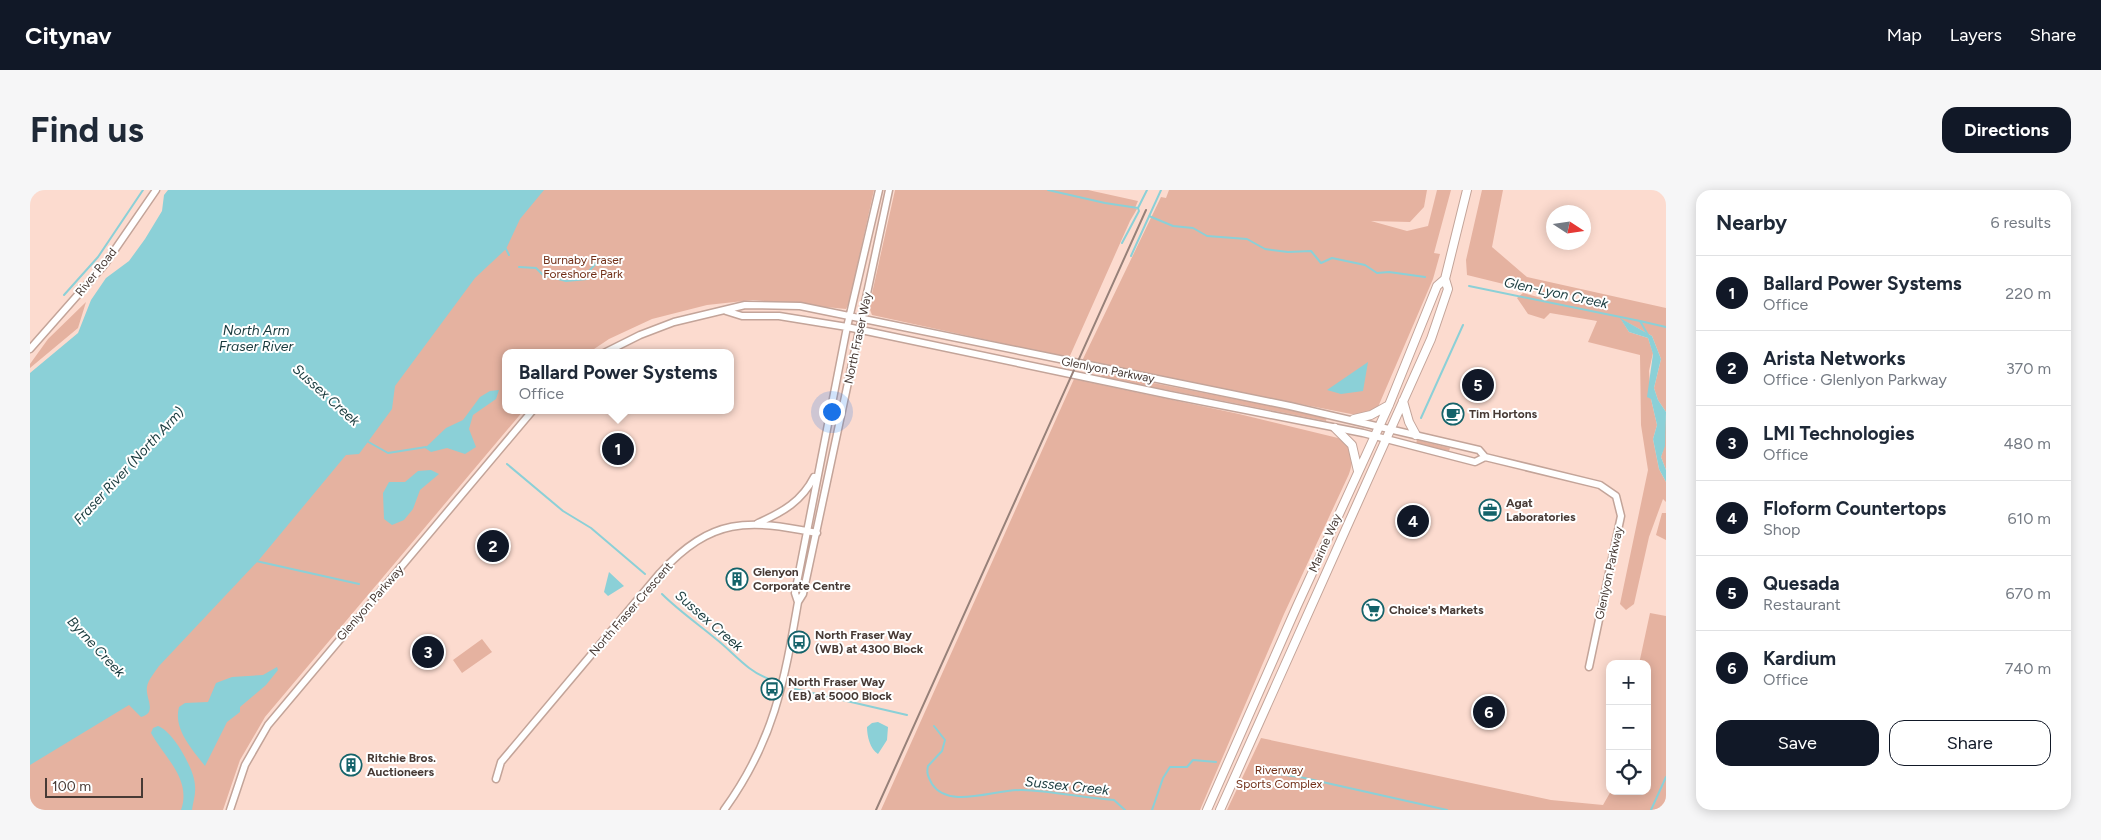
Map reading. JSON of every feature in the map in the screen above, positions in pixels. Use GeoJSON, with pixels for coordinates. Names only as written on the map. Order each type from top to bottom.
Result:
{"type":"FeatureCollection","features":[{"type":"Feature","properties":{"kind":"main road","name":"Marine Way"},"geometry":{"type":"LineString","coordinates":[[1220,810],[1438,320],[1448,289],[1445,279],[1467,190]]}},
{"type":"Feature","properties":{"kind":"main road","name":"Marine Way"},"geometry":{"type":"LineString","coordinates":[[1208,810],[1389,405],[1437,286],[1445,279]]}},
{"type":"Feature","properties":{"kind":"main road"},"geometry":{"type":"LineString","coordinates":[[1403,402],[1409,422],[1416,435]]}},
{"type":"Feature","properties":{"kind":"main road"},"geometry":{"type":"LineString","coordinates":[[1354,419],[1371,415],[1389,405]]}},
{"type":"Feature","properties":{"kind":"main road"},"geometry":{"type":"LineString","coordinates":[[1335,428],[1352,445],[1358,471]]}},
{"type":"Feature","properties":{"kind":"street","name":"River Road"},"geometry":{"type":"LineString","coordinates":[[30,349],[105,264],[156,190]]}},
{"type":"Feature","properties":{"kind":"street","name":"North Fraser Way"},"geometry":{"type":"LineString","coordinates":[[798,602],[795,593],[818,468],[847,327],[879,190]]}},
{"type":"Feature","properties":{"kind":"street","name":"North Fraser Way"},"geometry":{"type":"LineString","coordinates":[[724,810],[756,761],[776,711],[798,602],[804,594],[889,190]]}},
{"type":"Feature","properties":{"kind":"street","name":"Glenlyon Parkway"},"geometry":{"type":"LineString","coordinates":[[612,349],[640,335],[674,322],[746,305],[774,304],[850,316],[862,320],[1354,419],[1390,430],[1479,450],[1485,457],[1600,485],[1613,493],[1618,501],[1621,516],[1589,667]]}},
{"type":"Feature","properties":{"kind":"street","name":"Glenlyon Parkway"},"geometry":{"type":"LineString","coordinates":[[726,311],[742,316],[787,317],[847,327],[1011,363],[1374,436],[1476,462],[1485,457]]}},
{"type":"Feature","properties":{"kind":"street","name":"Glenlyon Parkway"},"geometry":{"type":"LineString","coordinates":[[230,810],[245,765],[268,725],[531,414]]}},
{"type":"Feature","properties":{"kind":"street"},"geometry":{"type":"LineString","coordinates":[[757,523],[794,504],[808,490],[818,468]]}},
{"type":"Feature","properties":{"kind":"street","name":"North Fraser Crescent"},"geometry":{"type":"LineString","coordinates":[[496,779],[501,762],[671,562],[686,548],[714,533],[735,526],[757,523],[817,533]]}},
{"type":"Feature","properties":{"kind":"green space","name":"Burnaby Fraser Foreshore Park"},"geometry":{"type":"Polygon","coordinates":[[[523,190],[874,190],[849,303],[846,309],[753,300],[707,305],[652,319],[609,339],[594,349],[502,349],[502,414],[521,414],[265,717],[240,760],[223,810],[30,810],[30,744],[130,687],[356,433],[523,190]]]}},
{"type":"Feature","properties":{"kind":"green space"},"geometry":{"type":"Polygon","coordinates":[[[895,190],[1088,190],[1138,201],[1135,208],[1137,209],[1069,358],[872,315],[869,307],[895,190]]]}},
{"type":"Feature","properties":{"kind":"green space"},"geometry":{"type":"Polygon","coordinates":[[[1169,190],[1427,190],[1424,207],[1410,222],[1371,221],[1407,231],[1428,226],[1437,190],[1451,190],[1434,253],[1440,254],[1433,279],[1378,407],[1361,414],[1351,414],[1082,361],[1161,197],[1166,198],[1169,190]]]}},
{"type":"Feature","properties":{"kind":"green space"},"geometry":{"type":"Polygon","coordinates":[[[1482,190],[1503,190],[1492,247],[1527,277],[1666,308],[1666,412],[1658,400],[1654,388],[1661,359],[1652,336],[1621,319],[1629,332],[1648,338],[1653,353],[1649,371],[1651,399],[1657,425],[1653,439],[1659,469],[1666,482],[1666,502],[1663,499],[1649,537],[1634,604],[1626,610],[1620,604],[1648,470],[1641,425],[1640,355],[1588,342],[1597,321],[1550,313],[1544,319],[1528,314],[1517,298],[1523,293],[1545,299],[1607,305],[1600,298],[1536,292],[1467,275],[1466,260],[1482,190]]]}},
{"type":"Feature","properties":{"kind":"green space"},"geometry":{"type":"Polygon","coordinates":[[[86,302],[78,328],[30,368],[30,364],[48,339],[86,302]]]}},
{"type":"Feature","properties":{"kind":"green space"},"geometry":{"type":"Polygon","coordinates":[[[1102,373],[1327,417],[1326,421],[1101,377],[1102,373]]]}},
{"type":"Feature","properties":{"kind":"green space"},"geometry":{"type":"Polygon","coordinates":[[[1074,379],[1239,414],[1338,438],[1350,449],[1352,463],[1349,474],[1284,614],[1200,810],[881,810],[1074,379]]]}},
{"type":"Feature","properties":{"kind":"green space"},"geometry":{"type":"Polygon","coordinates":[[[1666,416],[1666,470],[1661,457],[1666,416]]]}},
{"type":"Feature","properties":{"kind":"green space"},"geometry":{"type":"Polygon","coordinates":[[[1417,440],[1450,448],[1449,451],[1416,444],[1417,440]]]}},
{"type":"Feature","properties":{"kind":"green space"},"geometry":{"type":"Polygon","coordinates":[[[1662,513],[1666,513],[1666,540],[1656,535],[1662,513]]]}},
{"type":"Feature","properties":{"kind":"green space","name":"Riverway Sports Complex"},"geometry":{"type":"Polygon","coordinates":[[[1650,613],[1666,616],[1666,810],[1227,810],[1261,738],[1551,800],[1603,805],[1609,795],[1651,795],[1651,660],[1640,660],[1650,613]]]}},
{"type":"Feature","properties":{"kind":"green space"},"geometry":{"type":"Polygon","coordinates":[[[482,639],[492,652],[462,673],[453,660],[482,639]]]}},
{"type":"Feature","properties":{"kind":"water","name":"North Arm Fraser River"},"geometry":{"type":"Polygon","coordinates":[[[168,190],[544,190],[520,219],[506,249],[475,278],[395,386],[392,409],[359,454],[346,455],[258,561],[159,666],[147,687],[150,705],[149,712],[141,717],[129,705],[30,765],[30,373],[78,333],[91,300],[106,278],[129,261],[145,239],[162,211],[164,195],[168,190]]]}},
{"type":"Feature","properties":{"kind":"water"},"geometry":{"type":"Polygon","coordinates":[[[1620,318],[1652,336],[1661,359],[1654,388],[1658,400],[1666,412],[1665,446],[1661,457],[1666,470],[1666,482],[1659,469],[1653,439],[1657,425],[1651,399],[1647,397],[1653,354],[1648,338],[1629,332],[1620,318]]]}},
{"type":"Feature","properties":{"kind":"water"},"geometry":{"type":"Polygon","coordinates":[[[1368,362],[1363,391],[1341,394],[1327,390],[1368,362]]]}},
{"type":"Feature","properties":{"kind":"water"},"geometry":{"type":"Polygon","coordinates":[[[499,390],[496,399],[473,415],[469,429],[476,447],[465,454],[447,448],[431,452],[425,448],[446,428],[463,420],[480,397],[490,391],[499,390]]]}},
{"type":"Feature","properties":{"kind":"water"},"geometry":{"type":"Polygon","coordinates":[[[431,470],[439,474],[420,490],[413,509],[404,520],[392,525],[384,519],[383,493],[389,482],[405,482],[418,471],[431,470]]]}},
{"type":"Feature","properties":{"kind":"water"},"geometry":{"type":"Polygon","coordinates":[[[609,572],[624,586],[608,596],[604,592],[609,572]]]}},
{"type":"Feature","properties":{"kind":"water"},"geometry":{"type":"Polygon","coordinates":[[[277,667],[278,670],[266,685],[240,707],[240,712],[227,722],[205,766],[189,746],[181,731],[178,715],[179,707],[185,703],[208,702],[216,683],[232,677],[263,675],[277,667]]]}},
{"type":"Feature","properties":{"kind":"water"},"geometry":{"type":"Polygon","coordinates":[[[878,722],[888,727],[887,740],[878,754],[870,742],[867,727],[872,723],[878,722]]]}},
{"type":"Feature","properties":{"kind":"water"},"geometry":{"type":"Polygon","coordinates":[[[158,726],[170,735],[187,761],[194,779],[195,795],[192,810],[181,810],[183,788],[180,778],[151,733],[153,728],[158,726]]]}},
{"type":"Feature","properties":{"kind":"waterway"},"geometry":{"type":"LineString","coordinates":[[64,295],[98,257],[143,190]]}},
{"type":"Feature","properties":{"kind":"waterway","name":"Glen-Lyon Creek"},"geometry":{"type":"LineString","coordinates":[[1048,190],[1105,203],[1138,208],[1139,211],[1122,243]]}},
{"type":"Feature","properties":{"kind":"waterway"},"geometry":{"type":"LineString","coordinates":[[1138,208],[1147,190]]}},
{"type":"Feature","properties":{"kind":"waterway"},"geometry":{"type":"LineString","coordinates":[[1131,256],[1161,190]]}},
{"type":"Feature","properties":{"kind":"waterway","name":"Glen-Lyon Creek"},"geometry":{"type":"LineString","coordinates":[[1149,216],[1173,226],[1193,228],[1207,236],[1247,239],[1265,249],[1288,252],[1311,251],[1321,263],[1332,258],[1365,265],[1377,273],[1389,272],[1425,277]]}},
{"type":"Feature","properties":{"kind":"waterway"},"geometry":{"type":"LineString","coordinates":[[506,249],[509,255]]}},
{"type":"Feature","properties":{"kind":"waterway"},"geometry":{"type":"LineString","coordinates":[[519,267],[536,268],[543,275],[566,281],[587,279],[590,270],[598,261]]}},
{"type":"Feature","properties":{"kind":"waterway","name":"Glen-Lyon Creek"},"geometry":{"type":"LineString","coordinates":[[1469,286],[1640,321],[1648,335]]}},
{"type":"Feature","properties":{"kind":"waterway","name":"Glen-Lyon Creek"},"geometry":{"type":"LineString","coordinates":[[1640,321],[1666,327]]}},
{"type":"Feature","properties":{"kind":"waterway"},"geometry":{"type":"LineString","coordinates":[[1421,418],[1463,325]]}},
{"type":"Feature","properties":{"kind":"waterway","name":"Sussex Creek"},"geometry":{"type":"LineString","coordinates":[[365,440],[388,453],[426,447]]}},
{"type":"Feature","properties":{"kind":"waterway","name":"Sussex Creek"},"geometry":{"type":"LineString","coordinates":[[507,464],[563,511],[591,528],[645,574]]}},
{"type":"Feature","properties":{"kind":"waterway"},"geometry":{"type":"LineString","coordinates":[[256,561],[359,584]]}},
{"type":"Feature","properties":{"kind":"waterway","name":"Sussex Creek"},"geometry":{"type":"LineString","coordinates":[[662,594],[723,644],[747,667],[769,679]]}},
{"type":"Feature","properties":{"kind":"waterway","name":"Sussex Creek"},"geometry":{"type":"LineString","coordinates":[[795,689],[907,715]]}},
{"type":"Feature","properties":{"kind":"waterway","name":"Sussex Creek"},"geometry":{"type":"LineString","coordinates":[[934,726],[945,740],[942,751],[928,766],[928,776],[932,784],[940,792],[949,796],[961,797],[1022,790],[1114,800],[1125,810]]}},
{"type":"Feature","properties":{"kind":"waterway","name":"Sussex Creek"},"geometry":{"type":"LineString","coordinates":[[1152,810],[1163,778],[1170,767],[1187,767],[1193,760],[1216,762]]}},
{"type":"Feature","properties":{"kind":"waterway","name":"Sussex Creek"},"geometry":{"type":"LineString","coordinates":[[1257,771],[1300,777],[1447,810]]}},
{"type":"Feature","properties":{"kind":"waterway"},"geometry":{"type":"LineString","coordinates":[[1651,810],[1666,777]]}},
{"type":"Feature","properties":{"kind":"railway"},"geometry":{"type":"LineString","coordinates":[[876,810],[1146,210]]}},
{"type":"Feature","properties":{"kind":"place","name":"Quesada"},"geometry":{"type":"Point","coordinates":[1478,385]}},
{"type":"Feature","properties":{"kind":"place","name":"Tim Hortons"},"geometry":{"type":"Point","coordinates":[1453,414]}},
{"type":"Feature","properties":{"kind":"place","name":"Ballard Power Systems"},"geometry":{"type":"Point","coordinates":[618,449]}},
{"type":"Feature","properties":{"kind":"place","name":"Agat Laboratories"},"geometry":{"type":"Point","coordinates":[1490,510]}},
{"type":"Feature","properties":{"kind":"place","name":"Floform Countertops"},"geometry":{"type":"Point","coordinates":[1413,521]}},
{"type":"Feature","properties":{"kind":"place","name":"Arista Networks"},"geometry":{"type":"Point","coordinates":[493,546]}},
{"type":"Feature","properties":{"kind":"place","name":"Glenyon Corporate Centre"},"geometry":{"type":"Point","coordinates":[737,579]}},
{"type":"Feature","properties":{"kind":"place","name":"Choice's Markets"},"geometry":{"type":"Point","coordinates":[1373,610]}},
{"type":"Feature","properties":{"kind":"place","name":"North Fraser Way (WB) at 4300 Block"},"geometry":{"type":"Point","coordinates":[799,642]}},
{"type":"Feature","properties":{"kind":"place","name":"LMI Technologies"},"geometry":{"type":"Point","coordinates":[428,652]}},
{"type":"Feature","properties":{"kind":"place","name":"North Fraser Way (EB) at 5000 Block"},"geometry":{"type":"Point","coordinates":[772,689]}},
{"type":"Feature","properties":{"kind":"place","name":"Kardium"},"geometry":{"type":"Point","coordinates":[1489,712]}},
{"type":"Feature","properties":{"kind":"place","name":"Ritchie Bros. Auctioneers"},"geometry":{"type":"Point","coordinates":[351,765]}},
{"type":"Feature","properties":{"kind":"water label","name":"Fraser River (North Arm)"},"geometry":{"type":"Point","coordinates":[129,466]}},
{"type":"Feature","properties":{"kind":"water label","name":"Byrne Creek"},"geometry":{"type":"Point","coordinates":[96,647]}}]}
